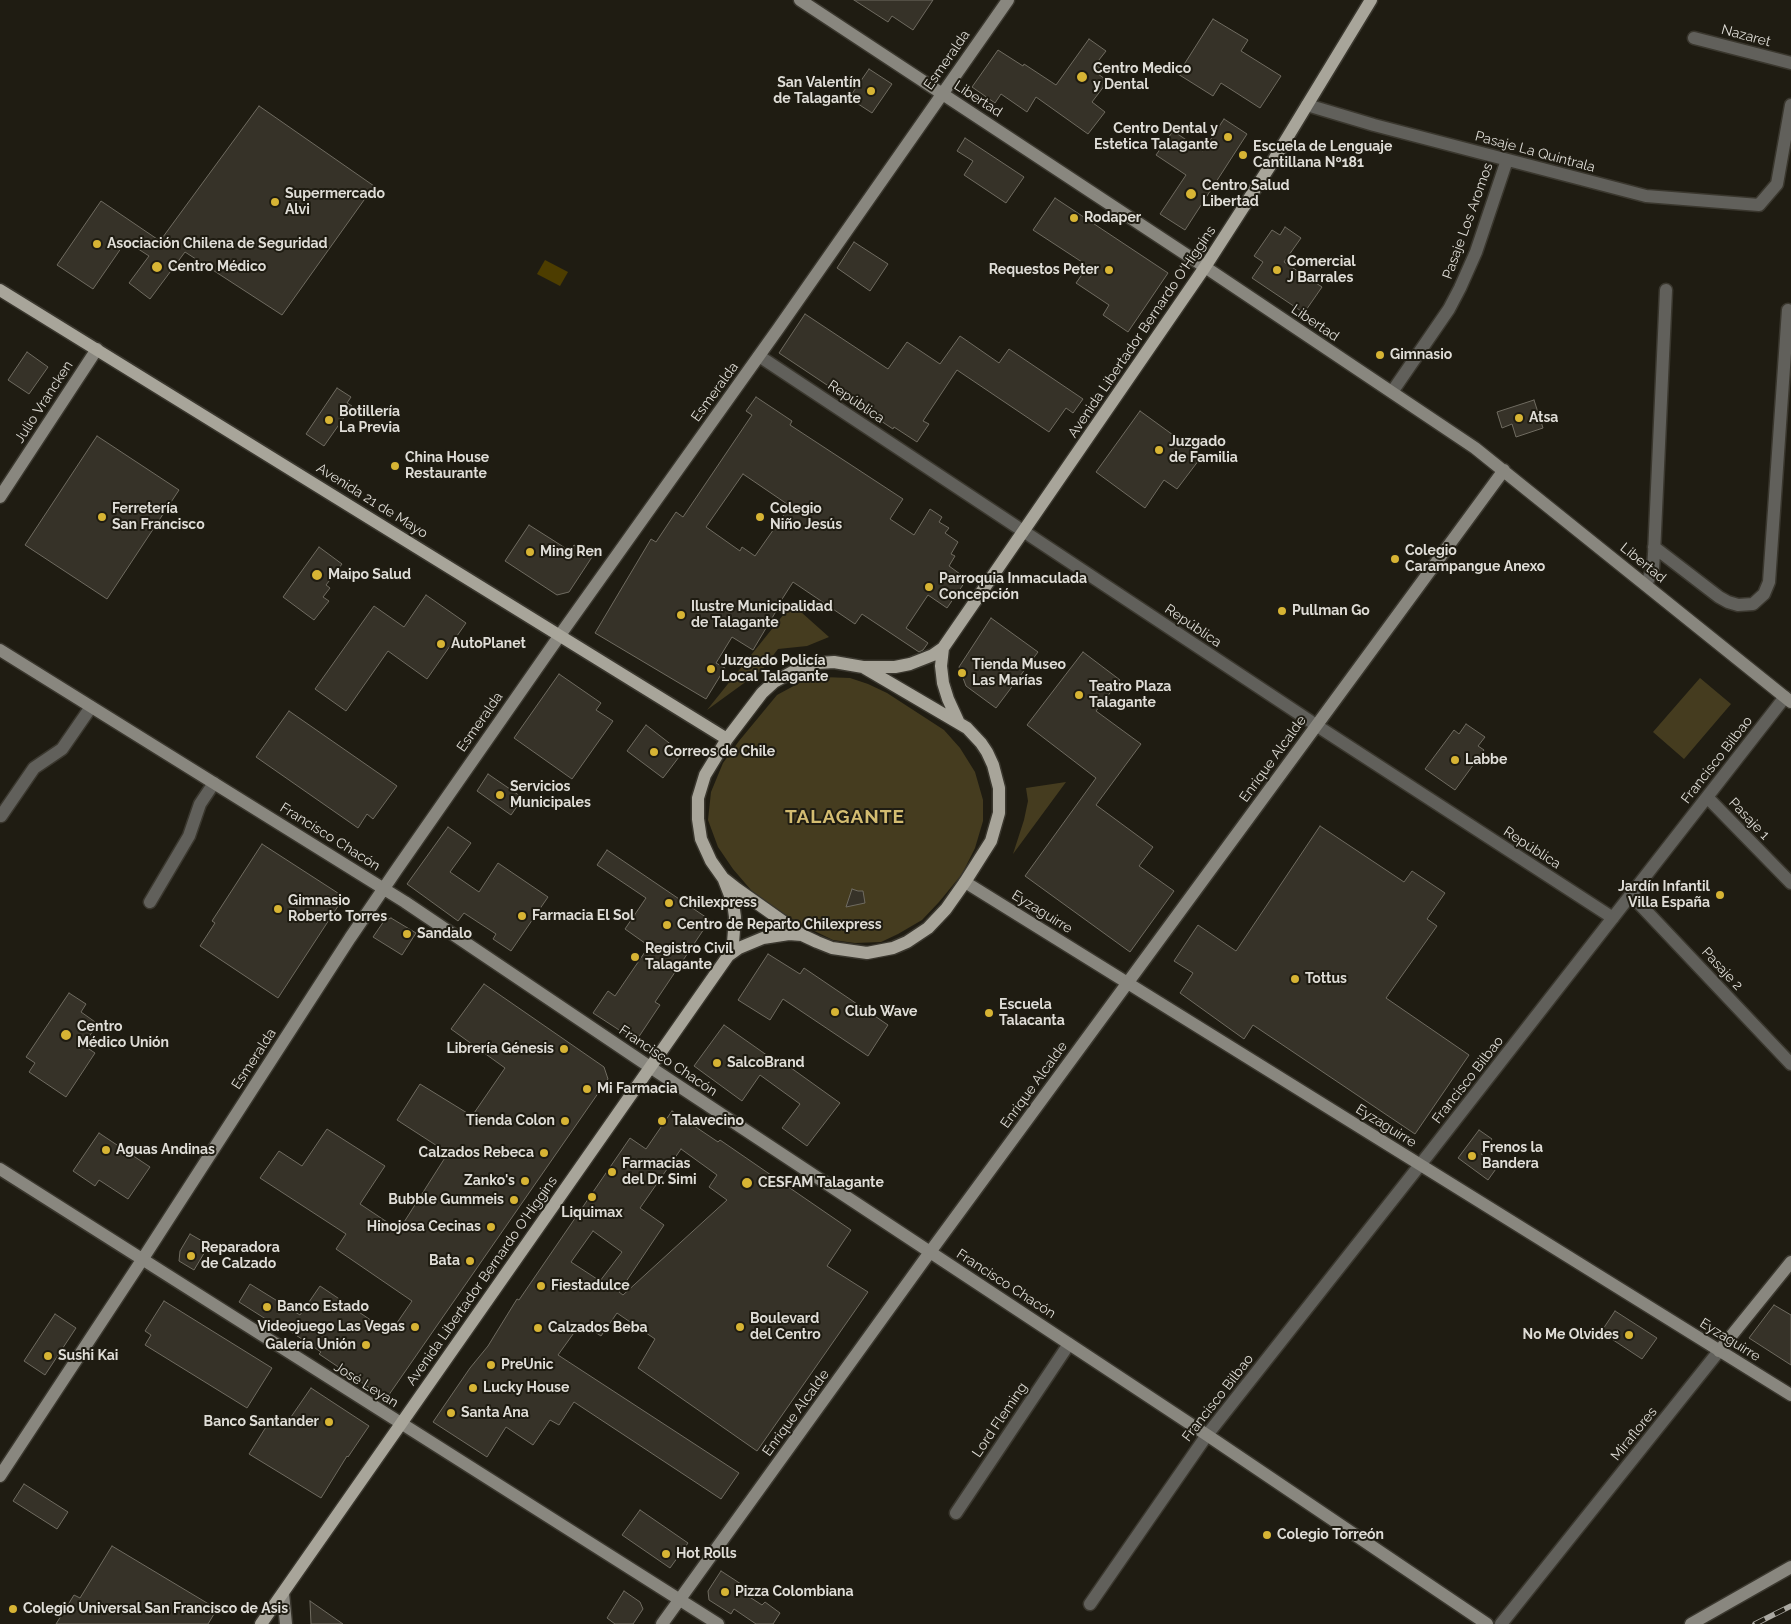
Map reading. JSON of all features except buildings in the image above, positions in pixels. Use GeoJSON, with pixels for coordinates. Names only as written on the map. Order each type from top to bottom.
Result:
{"type":"FeatureCollection","features":[{"type":"Feature","properties":{"kind":"main road","name":"Avenida Libertador Bernardo O'Higgins"},"geometry":{"type":"LineString","coordinates":[[863,667],[879,668],[910,664],[943,648],[1205,267],[1371,0]]}},
{"type":"Feature","properties":{"kind":"main road","name":"Avenida 21 de Mayo"},"geometry":{"type":"LineString","coordinates":[[0,290],[727,739]]}},
{"type":"Feature","properties":{"kind":"main road"},"geometry":{"type":"LineString","coordinates":[[943,648],[941,666],[943,683],[948,699],[960,723]]}},
{"type":"Feature","properties":{"kind":"main road"},"geometry":{"type":"LineString","coordinates":[[820,663],[849,664],[863,667],[960,723],[973,734],[987,752],[997,778],[1000,799],[999,813],[991,841],[946,909],[928,928],[907,942],[894,948],[867,953],[832,948],[802,935],[723,878],[706,851],[699,830],[697,809],[700,787],[705,775],[727,739],[762,692],[784,675],[807,665],[820,663]]}},
{"type":"Feature","properties":{"kind":"main road","name":"Avenida Libertador Bernardo O'Higgins"},"geometry":{"type":"LineString","coordinates":[[261,1624],[728,956],[733,943],[735,917],[733,903],[723,878]]}},
{"type":"Feature","properties":{"kind":"main road","name":"Avenida Libertador Bernardo O'Higgins"},"geometry":{"type":"LineString","coordinates":[[728,956],[739,948],[763,938],[789,934],[802,935]]}},
{"type":"Feature","properties":{"kind":"street","name":"Libertad"},"geometry":{"type":"LineString","coordinates":[[800,0],[1475,448],[1788,700]]}},
{"type":"Feature","properties":{"kind":"street","name":"Esmeralda"},"geometry":{"type":"LineString","coordinates":[[0,1476],[384,888],[1008,0]]}},
{"type":"Feature","properties":{"kind":"street","name":"Nazaret"},"geometry":{"type":"LineString","coordinates":[[1694,38],[1791,63]]}},
{"type":"Feature","properties":{"kind":"street","name":"Pasaje La Quintrala"},"geometry":{"type":"LineString","coordinates":[[1307,105],[1374,125],[1646,196],[1759,206],[1777,184],[1791,105]]}},
{"type":"Feature","properties":{"kind":"street","name":"Pasaje Los Aromos"},"geometry":{"type":"LineString","coordinates":[[1392,392],[1445,315],[1460,288],[1476,252],[1507,160]]}},
{"type":"Feature","properties":{"kind":"street"},"geometry":{"type":"LineString","coordinates":[[1646,585],[1653,568],[1666,290]]}},
{"type":"Feature","properties":{"kind":"street"},"geometry":{"type":"LineString","coordinates":[[1654,546],[1718,597],[1728,602],[1738,605],[1753,604],[1764,594],[1769,582],[1788,310]]}},
{"type":"Feature","properties":{"kind":"street","name":"Julio Vrancken"},"geometry":{"type":"LineString","coordinates":[[0,497],[96,349]]}},
{"type":"Feature","properties":{"kind":"street","name":"República"},"geometry":{"type":"LineString","coordinates":[[759,356],[1316,725],[1613,918]]}},
{"type":"Feature","properties":{"kind":"street","name":"Enrique Alcalde"},"geometry":{"type":"LineString","coordinates":[[662,1624],[930,1252],[1504,470]]}},
{"type":"Feature","properties":{"kind":"street","name":"Francisco Chacón"},"geometry":{"type":"LineString","coordinates":[[0,650],[384,888],[650,1067],[1207,1435],[1487,1624]]}},
{"type":"Feature","properties":{"kind":"street","name":"Francisco Bilbao"},"geometry":{"type":"LineString","coordinates":[[1090,1604],[1207,1435],[1421,1165],[1707,797],[1788,700]]}},
{"type":"Feature","properties":{"kind":"street"},"geometry":{"type":"LineString","coordinates":[[1,816],[34,768],[66,745],[91,707]]}},
{"type":"Feature","properties":{"kind":"street"},"geometry":{"type":"LineString","coordinates":[[150,902],[188,836],[200,804],[214,783]]}},
{"type":"Feature","properties":{"kind":"street","name":"Pasaje 1"},"geometry":{"type":"LineString","coordinates":[[1707,797],[1791,883]]}},
{"type":"Feature","properties":{"kind":"street","name":"Eyzaguirre"},"geometry":{"type":"LineString","coordinates":[[965,882],[1791,1395]]}},
{"type":"Feature","properties":{"kind":"street","name":"Pasaje 2"},"geometry":{"type":"LineString","coordinates":[[1631,895],[1791,1064]]}},
{"type":"Feature","properties":{"kind":"street","name":"José Leyan"},"geometry":{"type":"LineString","coordinates":[[0,1169],[718,1624]]}},
{"type":"Feature","properties":{"kind":"street","name":"Miraflores"},"geometry":{"type":"LineString","coordinates":[[1501,1624],[1791,1262]]}},
{"type":"Feature","properties":{"kind":"street","name":"Lord Fleming"},"geometry":{"type":"LineString","coordinates":[[956,1513],[1069,1344]]}},
{"type":"Feature","properties":{"kind":"street"},"geometry":{"type":"LineString","coordinates":[[1692,1624],[1791,1567]]}},
{"type":"Feature","properties":{"kind":"street"},"geometry":{"type":"LineString","coordinates":[[283,1593],[286,1624]]}},
{"type":"Feature","properties":{"kind":"shaded area"},"geometry":{"type":"Polygon","coordinates":[[[545,260],[568,272],[560,286],[537,274],[545,260]]]}},
{"type":"Feature","properties":{"kind":"shaded area"},"geometry":{"type":"Polygon","coordinates":[[[792,604],[829,637],[807,646],[778,649],[762,670],[707,710],[792,604]]]}},
{"type":"Feature","properties":{"kind":"shaded area"},"geometry":{"type":"Polygon","coordinates":[[[822,677],[850,678],[868,684],[887,693],[944,730],[960,748],[975,772],[983,800],[983,821],[975,848],[962,874],[922,920],[881,942],[855,943],[833,940],[802,925],[776,909],[751,890],[733,869],[718,847],[708,820],[711,792],[723,763],[739,741],[777,695],[801,682],[822,677]]]}},
{"type":"Feature","properties":{"kind":"shaded area"},"geometry":{"type":"Polygon","coordinates":[[[1700,678],[1731,704],[1684,759],[1653,732],[1700,678]]]}},
{"type":"Feature","properties":{"kind":"shaded area"},"geometry":{"type":"Polygon","coordinates":[[[1066,782],[1013,854],[1028,801],[1026,788],[1066,782]]]}},
{"type":"Feature","properties":{"kind":"railway"},"geometry":{"type":"LineString","coordinates":[[1755,1624],[1791,1606]]}},
{"type":"Feature","properties":{"kind":"place","name":"Centro Medico y Dental"},"geometry":{"type":"Point","coordinates":[1082,77]}},
{"type":"Feature","properties":{"kind":"place","name":"San Valentín de Talagante"},"geometry":{"type":"Point","coordinates":[871,91]}},
{"type":"Feature","properties":{"kind":"place","name":"Centro Dental y Estetica Talagante"},"geometry":{"type":"Point","coordinates":[1228,137]}},
{"type":"Feature","properties":{"kind":"place","name":"Escuela de Lenguaje Cantillana Nº181"},"geometry":{"type":"Point","coordinates":[1243,155]}},
{"type":"Feature","properties":{"kind":"place","name":"Centro Salud Libertad"},"geometry":{"type":"Point","coordinates":[1191,194]}},
{"type":"Feature","properties":{"kind":"place","name":"Supermercado Alvi"},"geometry":{"type":"Point","coordinates":[275,202]}},
{"type":"Feature","properties":{"kind":"place","name":"Rodaper"},"geometry":{"type":"Point","coordinates":[1074,218]}},
{"type":"Feature","properties":{"kind":"place","name":"Asociación Chilena de Seguridad"},"geometry":{"type":"Point","coordinates":[97,244]}},
{"type":"Feature","properties":{"kind":"place","name":"Centro Médico"},"geometry":{"type":"Point","coordinates":[157,267]}},
{"type":"Feature","properties":{"kind":"place","name":"Requestos Peter"},"geometry":{"type":"Point","coordinates":[1109,270]}},
{"type":"Feature","properties":{"kind":"place","name":"Comercial J Barrales"},"geometry":{"type":"Point","coordinates":[1277,270]}},
{"type":"Feature","properties":{"kind":"place","name":"Gimnasio"},"geometry":{"type":"Point","coordinates":[1380,355]}},
{"type":"Feature","properties":{"kind":"place","name":"Atsa"},"geometry":{"type":"Point","coordinates":[1519,418]}},
{"type":"Feature","properties":{"kind":"place","name":"Botillería La Previa"},"geometry":{"type":"Point","coordinates":[329,420]}},
{"type":"Feature","properties":{"kind":"place","name":"Juzgado de Familia"},"geometry":{"type":"Point","coordinates":[1159,450]}},
{"type":"Feature","properties":{"kind":"place","name":"China House Restaurante"},"geometry":{"type":"Point","coordinates":[395,466]}},
{"type":"Feature","properties":{"kind":"place","name":"Ferretería San Francisco"},"geometry":{"type":"Point","coordinates":[102,517]}},
{"type":"Feature","properties":{"kind":"place","name":"Colegio Niño Jesús"},"geometry":{"type":"Point","coordinates":[760,517]}},
{"type":"Feature","properties":{"kind":"place","name":"Ming Ren"},"geometry":{"type":"Point","coordinates":[530,552]}},
{"type":"Feature","properties":{"kind":"place","name":"Colegio Carampangue Anexo"},"geometry":{"type":"Point","coordinates":[1395,559]}},
{"type":"Feature","properties":{"kind":"place","name":"Maipo Salud"},"geometry":{"type":"Point","coordinates":[317,575]}},
{"type":"Feature","properties":{"kind":"place","name":"Parroquia Inmaculada Concepción"},"geometry":{"type":"Point","coordinates":[929,587]}},
{"type":"Feature","properties":{"kind":"place","name":"Pullman Go"},"geometry":{"type":"Point","coordinates":[1282,611]}},
{"type":"Feature","properties":{"kind":"place","name":"Ilustre Municipalidad de Talagante"},"geometry":{"type":"Point","coordinates":[681,615]}},
{"type":"Feature","properties":{"kind":"place","name":"AutoPlanet"},"geometry":{"type":"Point","coordinates":[441,644]}},
{"type":"Feature","properties":{"kind":"place","name":"Juzgado Policía Local Talagante"},"geometry":{"type":"Point","coordinates":[711,669]}},
{"type":"Feature","properties":{"kind":"place","name":"Tienda Museo Las Marías"},"geometry":{"type":"Point","coordinates":[962,673]}},
{"type":"Feature","properties":{"kind":"place","name":"Teatro Plaza Talagante"},"geometry":{"type":"Point","coordinates":[1079,695]}},
{"type":"Feature","properties":{"kind":"place","name":"Correos de Chile"},"geometry":{"type":"Point","coordinates":[654,752]}},
{"type":"Feature","properties":{"kind":"place","name":"Labbe"},"geometry":{"type":"Point","coordinates":[1455,760]}},
{"type":"Feature","properties":{"kind":"place","name":"Servicios Municipales"},"geometry":{"type":"Point","coordinates":[500,795]}},
{"type":"Feature","properties":{"kind":"place","name":"Jardín Infantil Villa España"},"geometry":{"type":"Point","coordinates":[1720,895]}},
{"type":"Feature","properties":{"kind":"place","name":"Chilexpress"},"geometry":{"type":"Point","coordinates":[669,903]}},
{"type":"Feature","properties":{"kind":"place","name":"Gimnasio Roberto Torres"},"geometry":{"type":"Point","coordinates":[278,909]}},
{"type":"Feature","properties":{"kind":"place","name":"Farmacia El Sol"},"geometry":{"type":"Point","coordinates":[522,916]}},
{"type":"Feature","properties":{"kind":"place","name":"Centro de Reparto Chilexpress"},"geometry":{"type":"Point","coordinates":[667,925]}},
{"type":"Feature","properties":{"kind":"place","name":"Sandalo"},"geometry":{"type":"Point","coordinates":[407,934]}},
{"type":"Feature","properties":{"kind":"place","name":"Registro Civil Talagante"},"geometry":{"type":"Point","coordinates":[635,957]}},
{"type":"Feature","properties":{"kind":"place","name":"Tottus"},"geometry":{"type":"Point","coordinates":[1295,979]}},
{"type":"Feature","properties":{"kind":"place","name":"Club Wave"},"geometry":{"type":"Point","coordinates":[835,1012]}},
{"type":"Feature","properties":{"kind":"place","name":"Escuela Talacanta"},"geometry":{"type":"Point","coordinates":[989,1013]}},
{"type":"Feature","properties":{"kind":"place","name":"Centro Médico Unión"},"geometry":{"type":"Point","coordinates":[66,1035]}},
{"type":"Feature","properties":{"kind":"place","name":"Librería Génesis"},"geometry":{"type":"Point","coordinates":[564,1049]}},
{"type":"Feature","properties":{"kind":"place","name":"SalcoBrand"},"geometry":{"type":"Point","coordinates":[717,1063]}},
{"type":"Feature","properties":{"kind":"place","name":"Mi Farmacia"},"geometry":{"type":"Point","coordinates":[587,1089]}},
{"type":"Feature","properties":{"kind":"place","name":"Tienda Colon"},"geometry":{"type":"Point","coordinates":[565,1121]}},
{"type":"Feature","properties":{"kind":"place","name":"Talavecino"},"geometry":{"type":"Point","coordinates":[662,1121]}},
{"type":"Feature","properties":{"kind":"place","name":"Aguas Andinas"},"geometry":{"type":"Point","coordinates":[106,1150]}},
{"type":"Feature","properties":{"kind":"place","name":"Calzados Rebeca"},"geometry":{"type":"Point","coordinates":[544,1153]}},
{"type":"Feature","properties":{"kind":"place","name":"Frenos la Bandera"},"geometry":{"type":"Point","coordinates":[1472,1156]}},
{"type":"Feature","properties":{"kind":"place","name":"Farmacias del Dr. Simi"},"geometry":{"type":"Point","coordinates":[612,1172]}},
{"type":"Feature","properties":{"kind":"place","name":"Zanko's"},"geometry":{"type":"Point","coordinates":[525,1181]}},
{"type":"Feature","properties":{"kind":"place","name":"CESFAM Talagante"},"geometry":{"type":"Point","coordinates":[747,1183]}},
{"type":"Feature","properties":{"kind":"place","name":"Liquimax"},"geometry":{"type":"Point","coordinates":[592,1197]}},
{"type":"Feature","properties":{"kind":"place","name":"Bubble Gummeis"},"geometry":{"type":"Point","coordinates":[514,1200]}},
{"type":"Feature","properties":{"kind":"place","name":"Hinojosa Cecinas"},"geometry":{"type":"Point","coordinates":[491,1227]}},
{"type":"Feature","properties":{"kind":"place","name":"Reparadora de Calzado"},"geometry":{"type":"Point","coordinates":[191,1256]}},
{"type":"Feature","properties":{"kind":"place","name":"Bata"},"geometry":{"type":"Point","coordinates":[470,1261]}},
{"type":"Feature","properties":{"kind":"place","name":"Fiestadulce"},"geometry":{"type":"Point","coordinates":[541,1286]}},
{"type":"Feature","properties":{"kind":"place","name":"Banco Estado"},"geometry":{"type":"Point","coordinates":[267,1307]}},
{"type":"Feature","properties":{"kind":"place","name":"Videojuego Las Vegas"},"geometry":{"type":"Point","coordinates":[415,1327]}},
{"type":"Feature","properties":{"kind":"place","name":"Boulevard del Centro"},"geometry":{"type":"Point","coordinates":[740,1327]}},
{"type":"Feature","properties":{"kind":"place","name":"Calzados Beba"},"geometry":{"type":"Point","coordinates":[538,1328]}},
{"type":"Feature","properties":{"kind":"place","name":"No Me Olvides"},"geometry":{"type":"Point","coordinates":[1629,1335]}},
{"type":"Feature","properties":{"kind":"place","name":"Galería Unión"},"geometry":{"type":"Point","coordinates":[366,1345]}},
{"type":"Feature","properties":{"kind":"place","name":"Sushi Kai"},"geometry":{"type":"Point","coordinates":[48,1356]}},
{"type":"Feature","properties":{"kind":"place","name":"PreUnic"},"geometry":{"type":"Point","coordinates":[491,1365]}},
{"type":"Feature","properties":{"kind":"place","name":"Lucky House"},"geometry":{"type":"Point","coordinates":[473,1388]}},
{"type":"Feature","properties":{"kind":"place","name":"Santa Ana"},"geometry":{"type":"Point","coordinates":[451,1413]}},
{"type":"Feature","properties":{"kind":"place","name":"Banco Santander"},"geometry":{"type":"Point","coordinates":[329,1422]}},
{"type":"Feature","properties":{"kind":"place","name":"Colegio Torreón"},"geometry":{"type":"Point","coordinates":[1267,1535]}},
{"type":"Feature","properties":{"kind":"place","name":"Hot Rolls"},"geometry":{"type":"Point","coordinates":[666,1554]}},
{"type":"Feature","properties":{"kind":"place","name":"Pizza Colombiana"},"geometry":{"type":"Point","coordinates":[725,1592]}},
{"type":"Feature","properties":{"kind":"place","name":"Colegio Universal San Francisco de Asis"},"geometry":{"type":"Point","coordinates":[13,1609]}},
{"type":"Feature","properties":{"kind":"district","name":"TALAGANTE"},"geometry":{"type":"Point","coordinates":[845,817]}}]}
